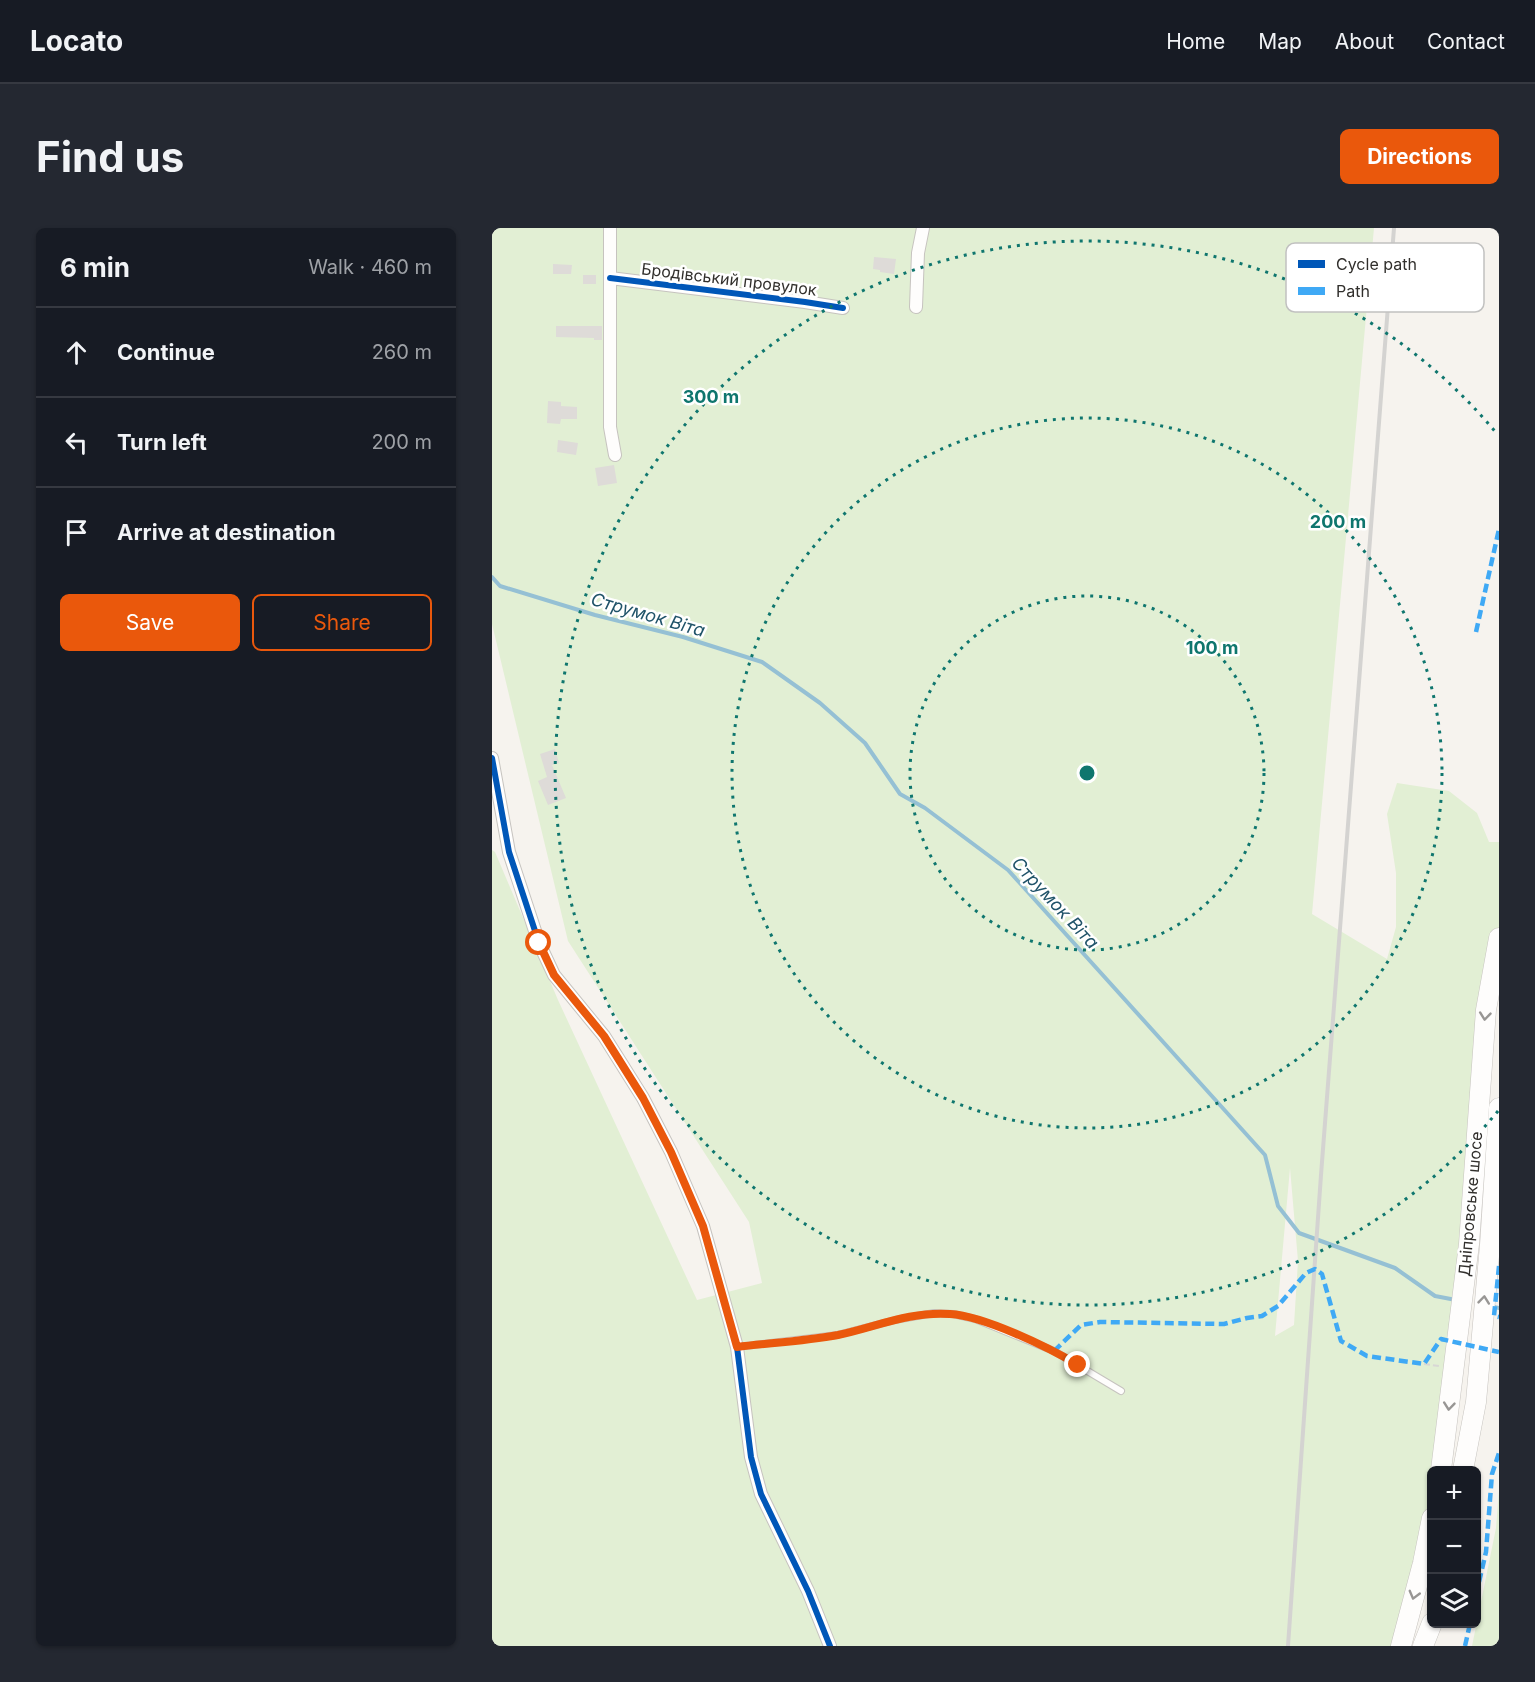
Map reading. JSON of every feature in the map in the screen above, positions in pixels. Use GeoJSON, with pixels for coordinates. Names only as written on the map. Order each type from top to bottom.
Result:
{"type":"FeatureCollection","features":[{"type":"Feature","properties":{"kind":"main road","name":"Дніпровське шосе"},"geometry":{"type":"LineString","coordinates":[[1441,1466],[1468,1244],[1486,1010],[1499,938]]}},
{"type":"Feature","properties":{"kind":"main road","name":"Дніпровське шосе"},"geometry":{"type":"LineString","coordinates":[[1464,1466],[1476,1402],[1499,1108]]}},
{"type":"Feature","properties":{"kind":"main road"},"geometry":{"type":"LineString","coordinates":[[1401,1646],[1423,1563],[1431,1520]]}},
{"type":"Feature","properties":{"kind":"main road"},"geometry":{"type":"LineString","coordinates":[[1423,1646],[1429,1628]]}},
{"type":"Feature","properties":{"kind":"street"},"geometry":{"type":"LineString","coordinates":[[610,228],[610,427],[615,455]]}},
{"type":"Feature","properties":{"kind":"street"},"geometry":{"type":"LineString","coordinates":[[916,307],[918,253],[922,228]]}},
{"type":"Feature","properties":{"kind":"street","name":"Бродівський провулок"},"geometry":{"type":"LineString","coordinates":[[610,278],[843,308]]}},
{"type":"Feature","properties":{"kind":"street"},"geometry":{"type":"LineString","coordinates":[[492,758],[509,852],[539,943],[554,975],[604,1036],[632,1080],[671,1152],[703,1226],[737,1347],[751,1457],[761,1494],[808,1591],[830,1646]]}},
{"type":"Feature","properties":{"kind":"lane"},"geometry":{"type":"LineString","coordinates":[[737,1347],[837,1335],[934,1313],[953,1314],[975,1318],[1054,1351],[1121,1391]]}},
{"type":"Feature","properties":{"kind":"green space"},"geometry":{"type":"Polygon","coordinates":[[[492,228],[1374,228],[1373,243],[1286,243],[1286,312],[1366,312],[1312,914],[1387,959],[1396,927],[1396,873],[1387,814],[1397,783],[1449,791],[1477,813],[1489,842],[1499,842],[1499,938],[1441,1466],[1427,1466],[1427,1535],[1401,1646],[492,1646],[492,850],[495,852],[558,1000],[697,1300],[762,1283],[749,1222],[568,941],[492,624],[492,228]],[[1290,1168],[1275,1336],[1294,1325],[1298,1261],[1290,1168]]]}},
{"type":"Feature","properties":{"kind":"green space"},"geometry":{"type":"Polygon","coordinates":[[[1499,1490],[1499,1646],[1472,1646],[1476,1628],[1481,1628],[1481,1602],[1496,1528],[1499,1490]]]}},
{"type":"Feature","properties":{"kind":"building"},"geometry":{"type":"Polygon","coordinates":[[[874,257],[896,259],[894,274],[873,269],[874,257]]]}},
{"type":"Feature","properties":{"kind":"building"},"geometry":{"type":"Polygon","coordinates":[[[553,264],[572,265],[571,274],[553,274],[553,264]]]}},
{"type":"Feature","properties":{"kind":"building"},"geometry":{"type":"Polygon","coordinates":[[[583,275],[596,275],[596,284],[583,284],[583,275]]]}},
{"type":"Feature","properties":{"kind":"building"},"geometry":{"type":"Polygon","coordinates":[[[556,326],[602,326],[602,340],[556,337],[556,326]]]}},
{"type":"Feature","properties":{"kind":"building"},"geometry":{"type":"Polygon","coordinates":[[[548,401],[561,402],[561,406],[577,407],[577,419],[561,419],[560,424],[547,423],[548,401]]]}},
{"type":"Feature","properties":{"kind":"building"},"geometry":{"type":"Polygon","coordinates":[[[558,440],[578,443],[576,455],[557,452],[558,440]]]}},
{"type":"Feature","properties":{"kind":"building"},"geometry":{"type":"Polygon","coordinates":[[[614,465],[617,483],[598,486],[595,468],[614,465]]]}},
{"type":"Feature","properties":{"kind":"building"},"geometry":{"type":"Polygon","coordinates":[[[555,749],[559,763],[552,765],[566,798],[548,805],[538,781],[547,777],[540,754],[555,749]]]}},
{"type":"Feature","properties":{"kind":"waterway","name":"Струмок Віта"},"geometry":{"type":"LineString","coordinates":[[492,577],[500,586],[595,615],[683,637],[762,662],[820,703],[865,743],[900,794],[925,808],[1008,870],[1265,1155],[1278,1206],[1299,1233],[1395,1268],[1435,1296],[1456,1300]]}},
{"type":"Feature","properties":{"kind":"waterway","name":"Струмок Віта"},"geometry":{"type":"LineString","coordinates":[[1490,1306],[1499,1308]]}},
{"type":"Feature","properties":{"kind":"railway"},"geometry":{"type":"LineString","coordinates":[[1393,243],[1394,228]]}},
{"type":"Feature","properties":{"kind":"railway"},"geometry":{"type":"LineString","coordinates":[[1288,1646],[1321,1175],[1388,312]]}},
{"type":"Feature","properties":{"kind":"marked path"},"geometry":{"type":"LineString","coordinates":[[1476,632],[1499,529]]}},
{"type":"Feature","properties":{"kind":"marked path"},"geometry":{"type":"LineString","coordinates":[[1499,1266],[1494,1316],[1499,1317]]}},
{"type":"Feature","properties":{"kind":"marked path"},"geometry":{"type":"LineString","coordinates":[[1054,1351],[1081,1325],[1100,1322],[1224,1324],[1262,1316],[1278,1306],[1306,1273],[1315,1269],[1322,1274],[1341,1341],[1367,1356],[1424,1364],[1441,1339],[1499,1352]]}},
{"type":"Feature","properties":{"kind":"marked path"},"geometry":{"type":"LineString","coordinates":[[1481,1574],[1486,1552],[1492,1474],[1499,1453]]}},
{"type":"Feature","properties":{"kind":"marked path"},"geometry":{"type":"LineString","coordinates":[[1465,1646],[1469,1628]]}},
{"type":"Feature","properties":{"kind":"cycle path"},"geometry":{"type":"LineString","coordinates":[[610,278],[843,308]]}},
{"type":"Feature","properties":{"kind":"cycle path"},"geometry":{"type":"LineString","coordinates":[[492,758],[509,852],[539,943],[554,975],[604,1036],[643,1098],[671,1152],[703,1226],[737,1347],[751,1457],[761,1494],[808,1591],[830,1646]]}},
{"type":"Feature","properties":{"kind":"route"},"geometry":{"type":"LineString","coordinates":[[539,943],[554,975],[604,1036],[643,1098],[671,1152],[703,1226],[737,1347],[837,1335],[934,1313],[953,1314],[975,1318],[1054,1351],[1078,1365]]}}]}
